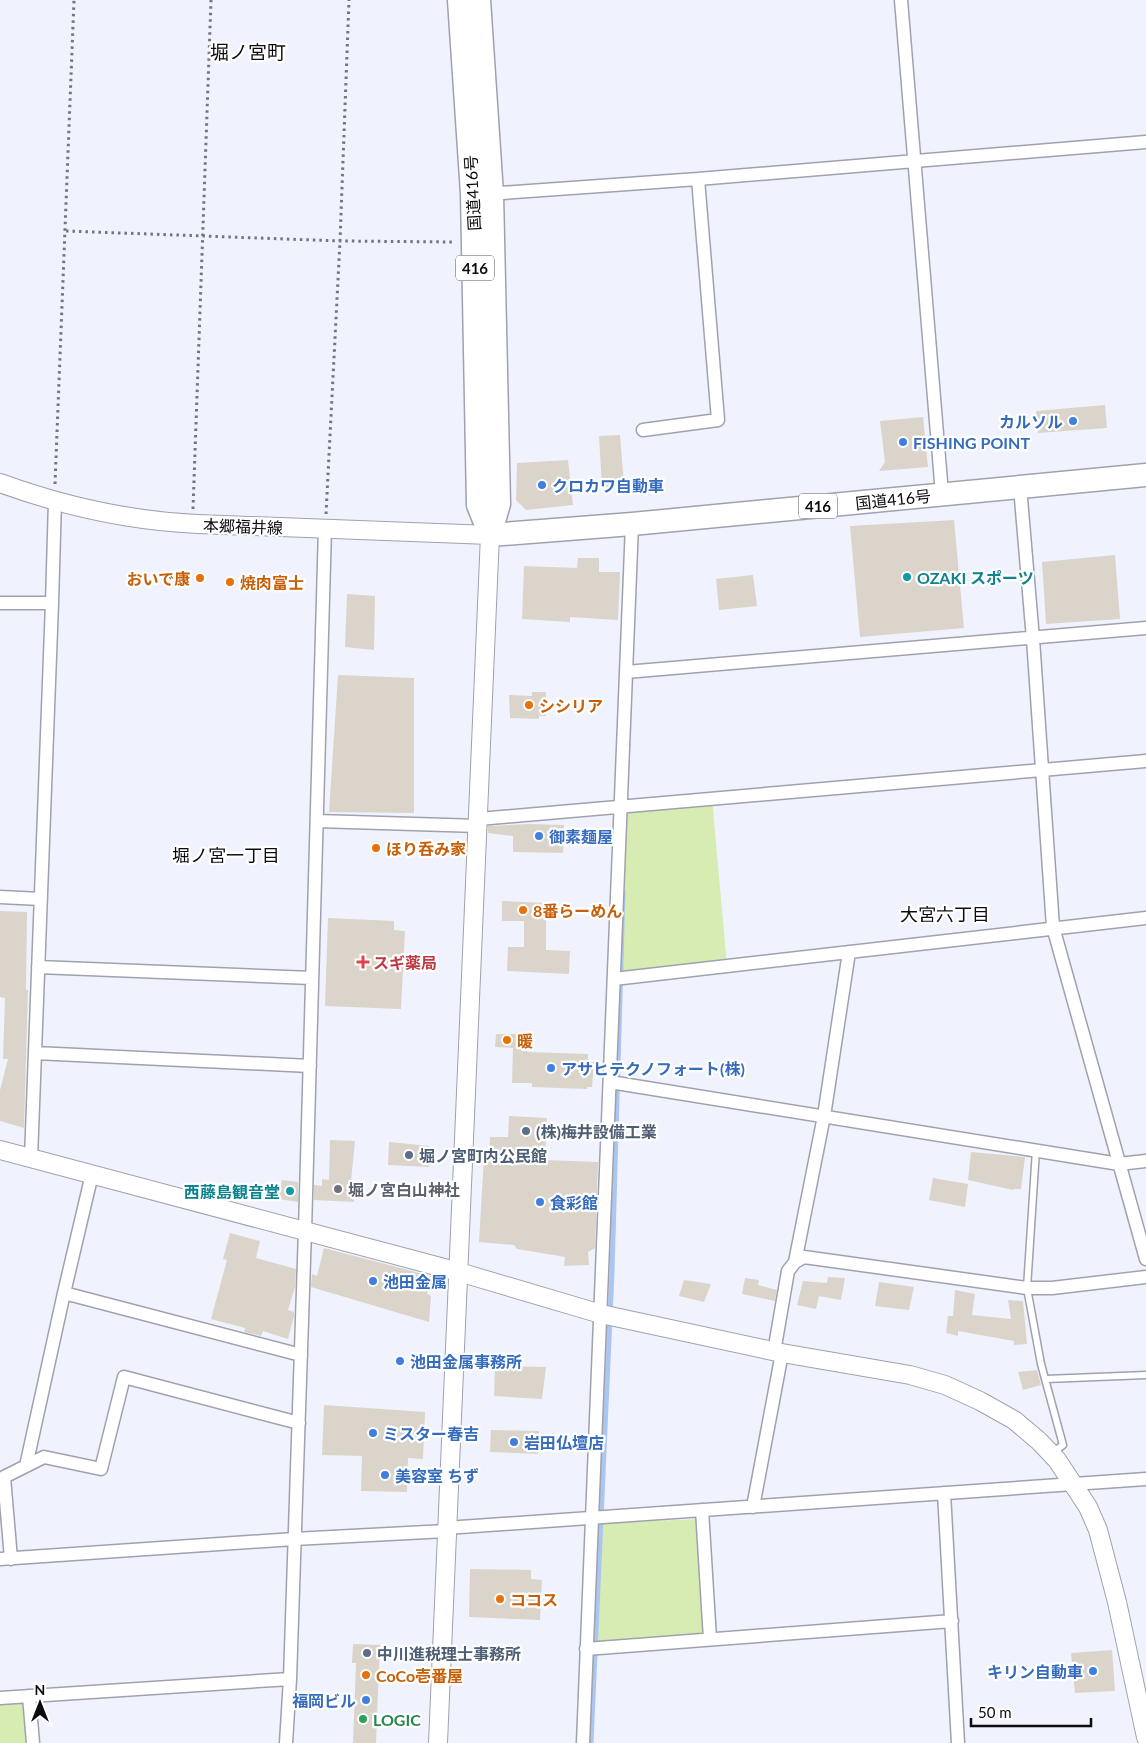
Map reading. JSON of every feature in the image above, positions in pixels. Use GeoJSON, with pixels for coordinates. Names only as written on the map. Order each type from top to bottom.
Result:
{"type":"FeatureCollection","features":[{"type":"Feature","properties":{"kind":"highway","name":"国道416号"},"geometry":{"type":"LineString","coordinates":[[459,0],[482,194],[474,242],[478,505],[490,535]]}},
{"type":"Feature","properties":{"kind":"highway","name":"国道416号"},"geometry":{"type":"LineString","coordinates":[[479,0],[482,194],[499,504],[490,535]]}},
{"type":"Feature","properties":{"kind":"highway","name":"国道416号"},"geometry":{"type":"LineString","coordinates":[[490,535],[632,524],[1146,475]]}},
{"type":"Feature","properties":{"kind":"street"},"geometry":{"type":"LineString","coordinates":[[901,0],[942,494]]}},
{"type":"Feature","properties":{"kind":"street"},"geometry":{"type":"LineString","coordinates":[[482,194],[698,180],[1146,142]]}},
{"type":"Feature","properties":{"kind":"street"},"geometry":{"type":"LineString","coordinates":[[643,430],[718,420],[698,180]]}},
{"type":"Feature","properties":{"kind":"street","name":"本郷福井線"},"geometry":{"type":"LineString","coordinates":[[0,483],[55,501],[93,510],[192,524],[490,535]]}},
{"type":"Feature","properties":{"kind":"street"},"geometry":{"type":"LineString","coordinates":[[1020,487],[1033,639],[1053,927],[1146,1259]]}},
{"type":"Feature","properties":{"kind":"street"},"geometry":{"type":"LineString","coordinates":[[31,1158],[55,501]]}},
{"type":"Feature","properties":{"kind":"street"},"geometry":{"type":"LineString","coordinates":[[582,1743],[632,524]]}},
{"type":"Feature","properties":{"kind":"street"},"geometry":{"type":"LineString","coordinates":[[286,1743],[299,1423],[325,528]]}},
{"type":"Feature","properties":{"kind":"street"},"geometry":{"type":"LineString","coordinates":[[438,1743],[490,535]]}},
{"type":"Feature","properties":{"kind":"street"},"geometry":{"type":"LineString","coordinates":[[0,603],[52,604]]}},
{"type":"Feature","properties":{"kind":"street"},"geometry":{"type":"LineString","coordinates":[[626,672],[1146,628]]}},
{"type":"Feature","properties":{"kind":"street"},"geometry":{"type":"LineString","coordinates":[[316,821],[479,823],[621,806],[1146,761]]}},
{"type":"Feature","properties":{"kind":"street"},"geometry":{"type":"LineString","coordinates":[[0,897],[41,898]]}},
{"type":"Feature","properties":{"kind":"street"},"geometry":{"type":"LineString","coordinates":[[614,979],[1053,927],[1146,918]]}},
{"type":"Feature","properties":{"kind":"street"},"geometry":{"type":"LineString","coordinates":[[752,1507],[778,1352],[788,1271],[794,1262],[824,1116],[849,952]]}},
{"type":"Feature","properties":{"kind":"street"},"geometry":{"type":"LineString","coordinates":[[38,967],[312,978]]}},
{"type":"Feature","properties":{"kind":"street"},"geometry":{"type":"LineString","coordinates":[[35,1053],[310,1066]]}},
{"type":"Feature","properties":{"kind":"street"},"geometry":{"type":"LineString","coordinates":[[610,1082],[1119,1164],[1146,1161]]}},
{"type":"Feature","properties":{"kind":"street"},"geometry":{"type":"LineString","coordinates":[[0,1150],[459,1272],[601,1314],[778,1352],[910,1375],[945,1385],[980,1401],[1014,1420],[1039,1441],[1074,1484],[1088,1507],[1098,1530],[1117,1602],[1146,1737]]}},
{"type":"Feature","properties":{"kind":"street"},"geometry":{"type":"LineString","coordinates":[[26,1466],[92,1174]]}},
{"type":"Feature","properties":{"kind":"street"},"geometry":{"type":"LineString","coordinates":[[794,1262],[804,1257],[1026,1288],[1052,1288],[1146,1277]]}},
{"type":"Feature","properties":{"kind":"street"},"geometry":{"type":"LineString","coordinates":[[64,1293],[301,1355]]}},
{"type":"Feature","properties":{"kind":"street"},"geometry":{"type":"LineString","coordinates":[[299,1423],[124,1377],[102,1469],[44,1457],[4,1477],[5,1559],[1146,1479]]}},
{"type":"Feature","properties":{"kind":"street"},"geometry":{"type":"LineString","coordinates":[[944,1493],[958,1743]]}},
{"type":"Feature","properties":{"kind":"street"},"geometry":{"type":"LineString","coordinates":[[702,1510],[710,1640]]}},
{"type":"Feature","properties":{"kind":"street"},"geometry":{"type":"LineString","coordinates":[[586,1649],[952,1620]]}},
{"type":"Feature","properties":{"kind":"street"},"geometry":{"type":"LineString","coordinates":[[0,1698],[290,1679]]}},
{"type":"Feature","properties":{"kind":"street"},"geometry":{"type":"LineString","coordinates":[[29,1696],[33,1743]]}},
{"type":"Feature","properties":{"kind":"lane"},"geometry":{"type":"LineString","coordinates":[[1036,1150],[1026,1288],[1063,1445],[1051,1454]]}},
{"type":"Feature","properties":{"kind":"lane"},"geometry":{"type":"LineString","coordinates":[[1046,1379],[1146,1375]]}},
{"type":"Feature","properties":{"kind":"path"},"geometry":{"type":"LineString","coordinates":[[55,501],[74,0]]}},
{"type":"Feature","properties":{"kind":"path"},"geometry":{"type":"LineString","coordinates":[[192,524],[211,0]]}},
{"type":"Feature","properties":{"kind":"path"},"geometry":{"type":"LineString","coordinates":[[325,528],[340,241],[349,0]]}},
{"type":"Feature","properties":{"kind":"path"},"geometry":{"type":"LineString","coordinates":[[66,231],[340,241],[474,242]]}},
{"type":"Feature","properties":{"kind":"green space"},"geometry":{"type":"Polygon","coordinates":[[[712,798],[727,966],[614,979],[621,806],[712,798]]]}},
{"type":"Feature","properties":{"kind":"green space"},"geometry":{"type":"Polygon","coordinates":[[[702,1519],[710,1639],[595,1644],[601,1523],[702,1519]]]}},
{"type":"Feature","properties":{"kind":"green space"},"geometry":{"type":"Polygon","coordinates":[[[29,1696],[33,1743],[0,1743],[0,1698],[29,1696]]]}},
{"type":"Feature","properties":{"kind":"building"},"geometry":{"type":"Polygon","coordinates":[[[1105,405],[1107,428],[1038,433],[1036,411],[1105,405]]]}},
{"type":"Feature","properties":{"kind":"building"},"geometry":{"type":"Polygon","coordinates":[[[923,417],[928,467],[879,471],[885,462],[880,421],[923,417]]]}},
{"type":"Feature","properties":{"kind":"building"},"geometry":{"type":"Polygon","coordinates":[[[620,435],[624,486],[602,487],[599,436],[620,435]]]}},
{"type":"Feature","properties":{"kind":"building"},"geometry":{"type":"Polygon","coordinates":[[[568,460],[573,505],[526,510],[516,500],[517,463],[568,460]]]}},
{"type":"Feature","properties":{"kind":"building","name":"OZAKI スポーツ"},"geometry":{"type":"Polygon","coordinates":[[[954,520],[964,628],[860,637],[850,526],[954,520]]]}},
{"type":"Feature","properties":{"kind":"building","name":"OZAKI スポーツ"},"geometry":{"type":"Polygon","coordinates":[[[1115,555],[1120,619],[1046,624],[1042,562],[1115,555]]]}},
{"type":"Feature","properties":{"kind":"building"},"geometry":{"type":"Polygon","coordinates":[[[578,558],[599,558],[599,572],[620,572],[618,620],[570,617],[570,622],[522,619],[524,566],[577,568],[578,558]]]}},
{"type":"Feature","properties":{"kind":"building"},"geometry":{"type":"Polygon","coordinates":[[[753,575],[757,606],[719,610],[716,579],[753,575]]]}},
{"type":"Feature","properties":{"kind":"building"},"geometry":{"type":"Polygon","coordinates":[[[347,594],[375,596],[374,650],[345,647],[347,594]]]}},
{"type":"Feature","properties":{"kind":"building"},"geometry":{"type":"Polygon","coordinates":[[[338,675],[414,678],[414,813],[329,812],[338,675]]]}},
{"type":"Feature","properties":{"kind":"building"},"geometry":{"type":"Polygon","coordinates":[[[532,692],[546,692],[546,716],[539,716],[539,719],[510,718],[509,695],[532,696],[532,692]]]}},
{"type":"Feature","properties":{"kind":"building"},"geometry":{"type":"Polygon","coordinates":[[[564,825],[563,853],[513,852],[513,836],[488,833],[488,826],[564,825]]]}},
{"type":"Feature","properties":{"kind":"building"},"geometry":{"type":"Polygon","coordinates":[[[502,901],[546,903],[546,950],[570,951],[569,974],[507,971],[508,947],[524,947],[524,921],[502,921],[502,901]]]}},
{"type":"Feature","properties":{"kind":"building"},"geometry":{"type":"Polygon","coordinates":[[[0,911],[27,912],[26,990],[28,990],[24,1128],[0,1121],[0,1090],[8,1059],[3,1059],[5,998],[0,997],[0,911]]]}},
{"type":"Feature","properties":{"kind":"building"},"geometry":{"type":"Polygon","coordinates":[[[328,918],[394,921],[394,930],[405,931],[401,1009],[325,1006],[328,918]]]}},
{"type":"Feature","properties":{"kind":"building"},"geometry":{"type":"Polygon","coordinates":[[[496,1034],[528,1036],[527,1052],[588,1054],[588,1062],[594,1062],[592,1087],[587,1087],[587,1089],[532,1087],[532,1083],[512,1083],[513,1048],[495,1047],[496,1034]]]}},
{"type":"Feature","properties":{"kind":"building","name":"食彩館"},"geometry":{"type":"Polygon","coordinates":[[[509,1116],[547,1118],[545,1160],[598,1162],[595,1248],[588,1252],[589,1265],[564,1266],[565,1257],[517,1249],[514,1245],[479,1242],[484,1157],[489,1158],[490,1137],[508,1137],[509,1116]]]}},
{"type":"Feature","properties":{"kind":"building"},"geometry":{"type":"Polygon","coordinates":[[[330,1140],[355,1141],[351,1181],[356,1181],[354,1202],[314,1200],[314,1185],[322,1186],[322,1179],[329,1180],[330,1140]]]}},
{"type":"Feature","properties":{"kind":"building","name":"堀ノ宮町内公民館"},"geometry":{"type":"Polygon","coordinates":[[[389,1142],[430,1146],[429,1167],[388,1165],[389,1142]]]}},
{"type":"Feature","properties":{"kind":"building"},"geometry":{"type":"Polygon","coordinates":[[[971,1152],[1025,1157],[1021,1189],[1013,1190],[968,1180],[971,1152]]]}},
{"type":"Feature","properties":{"kind":"building"},"geometry":{"type":"Polygon","coordinates":[[[933,1178],[968,1184],[965,1207],[929,1200],[933,1178]]]}},
{"type":"Feature","properties":{"kind":"building","name":"西藤島観音堂"},"geometry":{"type":"Polygon","coordinates":[[[282,1180],[298,1182],[298,1202],[278,1199],[282,1180]]]}},
{"type":"Feature","properties":{"kind":"building"},"geometry":{"type":"Polygon","coordinates":[[[230,1233],[260,1241],[256,1258],[296,1269],[295,1287],[288,1310],[294,1312],[294,1316],[288,1339],[263,1331],[261,1336],[244,1332],[245,1328],[211,1319],[227,1260],[223,1259],[230,1233]]]}},
{"type":"Feature","properties":{"kind":"building","name":"池田金属"},"geometry":{"type":"Polygon","coordinates":[[[324,1248],[431,1276],[427,1294],[431,1296],[429,1322],[311,1287],[312,1274],[317,1276],[324,1248]]]}},
{"type":"Feature","properties":{"kind":"building"},"geometry":{"type":"Polygon","coordinates":[[[828,1277],[845,1278],[841,1300],[819,1296],[816,1309],[797,1305],[803,1281],[827,1283],[828,1277]]]}},
{"type":"Feature","properties":{"kind":"building"},"geometry":{"type":"Polygon","coordinates":[[[745,1278],[759,1280],[758,1285],[777,1290],[775,1301],[742,1294],[745,1278]]]}},
{"type":"Feature","properties":{"kind":"building"},"geometry":{"type":"Polygon","coordinates":[[[684,1280],[711,1284],[704,1302],[679,1296],[684,1280]]]}},
{"type":"Feature","properties":{"kind":"building"},"geometry":{"type":"Polygon","coordinates":[[[879,1282],[914,1287],[909,1310],[875,1306],[879,1282]]]}},
{"type":"Feature","properties":{"kind":"building"},"geometry":{"type":"Polygon","coordinates":[[[955,1290],[975,1294],[972,1315],[1011,1319],[1008,1300],[1023,1301],[1027,1344],[1014,1345],[1014,1341],[958,1331],[958,1336],[946,1333],[948,1316],[953,1316],[955,1290]]]}},
{"type":"Feature","properties":{"kind":"building"},"geometry":{"type":"Polygon","coordinates":[[[495,1366],[546,1367],[542,1399],[494,1396],[495,1366]]]}},
{"type":"Feature","properties":{"kind":"building"},"geometry":{"type":"Polygon","coordinates":[[[1037,1370],[1041,1385],[1023,1390],[1018,1372],[1037,1370]]]}},
{"type":"Feature","properties":{"kind":"building","name":"ミスター春吉"},"geometry":{"type":"Polygon","coordinates":[[[324,1405],[425,1412],[423,1459],[408,1458],[407,1492],[361,1491],[362,1456],[322,1455],[324,1405]]]}},
{"type":"Feature","properties":{"kind":"building","name":"岩田仏壇店"},"geometry":{"type":"Polygon","coordinates":[[[491,1430],[539,1431],[538,1454],[490,1452],[491,1430]]]}},
{"type":"Feature","properties":{"kind":"building"},"geometry":{"type":"Polygon","coordinates":[[[470,1569],[531,1570],[531,1579],[542,1580],[540,1620],[469,1617],[470,1569]]]}},
{"type":"Feature","properties":{"kind":"building"},"geometry":{"type":"Polygon","coordinates":[[[353,1644],[380,1645],[376,1743],[353,1743],[356,1663],[352,1663],[353,1644]]]}},
{"type":"Feature","properties":{"kind":"building"},"geometry":{"type":"Polygon","coordinates":[[[1112,1650],[1115,1691],[1075,1693],[1071,1653],[1112,1650]]]}},
{"type":"Feature","properties":{"kind":"waterway"},"geometry":{"type":"LineString","coordinates":[[591,1743],[612,1272],[623,892]]}},
{"type":"Feature","properties":{"kind":"place","name":"カルソル"},"geometry":{"type":"Point","coordinates":[1073,421]}},
{"type":"Feature","properties":{"kind":"place","name":"FISHING POINT"},"geometry":{"type":"Point","coordinates":[903,442]}},
{"type":"Feature","properties":{"kind":"place","name":"クロカワ自動車"},"geometry":{"type":"Point","coordinates":[542,485]}},
{"type":"Feature","properties":{"kind":"place","name":"OZAKI スポーツ"},"geometry":{"type":"Point","coordinates":[907,577]}},
{"type":"Feature","properties":{"kind":"place","name":"おいで康"},"geometry":{"type":"Point","coordinates":[200,578]}},
{"type":"Feature","properties":{"kind":"place","name":"焼肉富士"},"geometry":{"type":"Point","coordinates":[230,582]}},
{"type":"Feature","properties":{"kind":"place","name":"シシリア"},"geometry":{"type":"Point","coordinates":[529,705]}},
{"type":"Feature","properties":{"kind":"place","name":"御素麺屋"},"geometry":{"type":"Point","coordinates":[539,836]}},
{"type":"Feature","properties":{"kind":"place","name":"ほり呑み家"},"geometry":{"type":"Point","coordinates":[376,848]}},
{"type":"Feature","properties":{"kind":"place","name":"8番らーめん"},"geometry":{"type":"Point","coordinates":[523,910]}},
{"type":"Feature","properties":{"kind":"place","name":"スギ薬局"},"geometry":{"type":"Point","coordinates":[363,962]}},
{"type":"Feature","properties":{"kind":"place","name":"暖"},"geometry":{"type":"Point","coordinates":[507,1040]}},
{"type":"Feature","properties":{"kind":"place","name":"アサヒテクノフォート(株)"},"geometry":{"type":"Point","coordinates":[551,1068]}},
{"type":"Feature","properties":{"kind":"place","name":"(株)梅井設備工業"},"geometry":{"type":"Point","coordinates":[526,1131]}},
{"type":"Feature","properties":{"kind":"place","name":"堀ノ宮町内公民館"},"geometry":{"type":"Point","coordinates":[409,1155]}},
{"type":"Feature","properties":{"kind":"place","name":"堀ノ宮白山神社"},"geometry":{"type":"Point","coordinates":[338,1189]}},
{"type":"Feature","properties":{"kind":"place","name":"西藤島観音堂"},"geometry":{"type":"Point","coordinates":[290,1191]}},
{"type":"Feature","properties":{"kind":"place","name":"食彩館"},"geometry":{"type":"Point","coordinates":[540,1202]}},
{"type":"Feature","properties":{"kind":"place","name":"池田金属"},"geometry":{"type":"Point","coordinates":[373,1281]}},
{"type":"Feature","properties":{"kind":"place","name":"池田金属事務所"},"geometry":{"type":"Point","coordinates":[400,1361]}},
{"type":"Feature","properties":{"kind":"place","name":"ミスター春吉"},"geometry":{"type":"Point","coordinates":[373,1433]}},
{"type":"Feature","properties":{"kind":"place","name":"岩田仏壇店"},"geometry":{"type":"Point","coordinates":[514,1442]}},
{"type":"Feature","properties":{"kind":"place","name":"美容室 ちず"},"geometry":{"type":"Point","coordinates":[385,1475]}},
{"type":"Feature","properties":{"kind":"place","name":"ココス"},"geometry":{"type":"Point","coordinates":[500,1599]}},
{"type":"Feature","properties":{"kind":"place","name":"中川進税理士事務所"},"geometry":{"type":"Point","coordinates":[367,1653]}},
{"type":"Feature","properties":{"kind":"place","name":"キリン自動車"},"geometry":{"type":"Point","coordinates":[1093,1671]}},
{"type":"Feature","properties":{"kind":"place","name":"CoCo壱番屋"},"geometry":{"type":"Point","coordinates":[366,1675]}},
{"type":"Feature","properties":{"kind":"place","name":"福岡ビル"},"geometry":{"type":"Point","coordinates":[366,1700]}},
{"type":"Feature","properties":{"kind":"place","name":"LOGIC"},"geometry":{"type":"Point","coordinates":[363,1719]}},
{"type":"Feature","properties":{"kind":"district","name":"堀ノ宮町"},"geometry":{"type":"Point","coordinates":[248,51]}},
{"type":"Feature","properties":{"kind":"district","name":"堀ノ宮一丁目"},"geometry":{"type":"Point","coordinates":[226,855]}},
{"type":"Feature","properties":{"kind":"district","name":"大宮六丁目"},"geometry":{"type":"Point","coordinates":[945,914]}}]}
